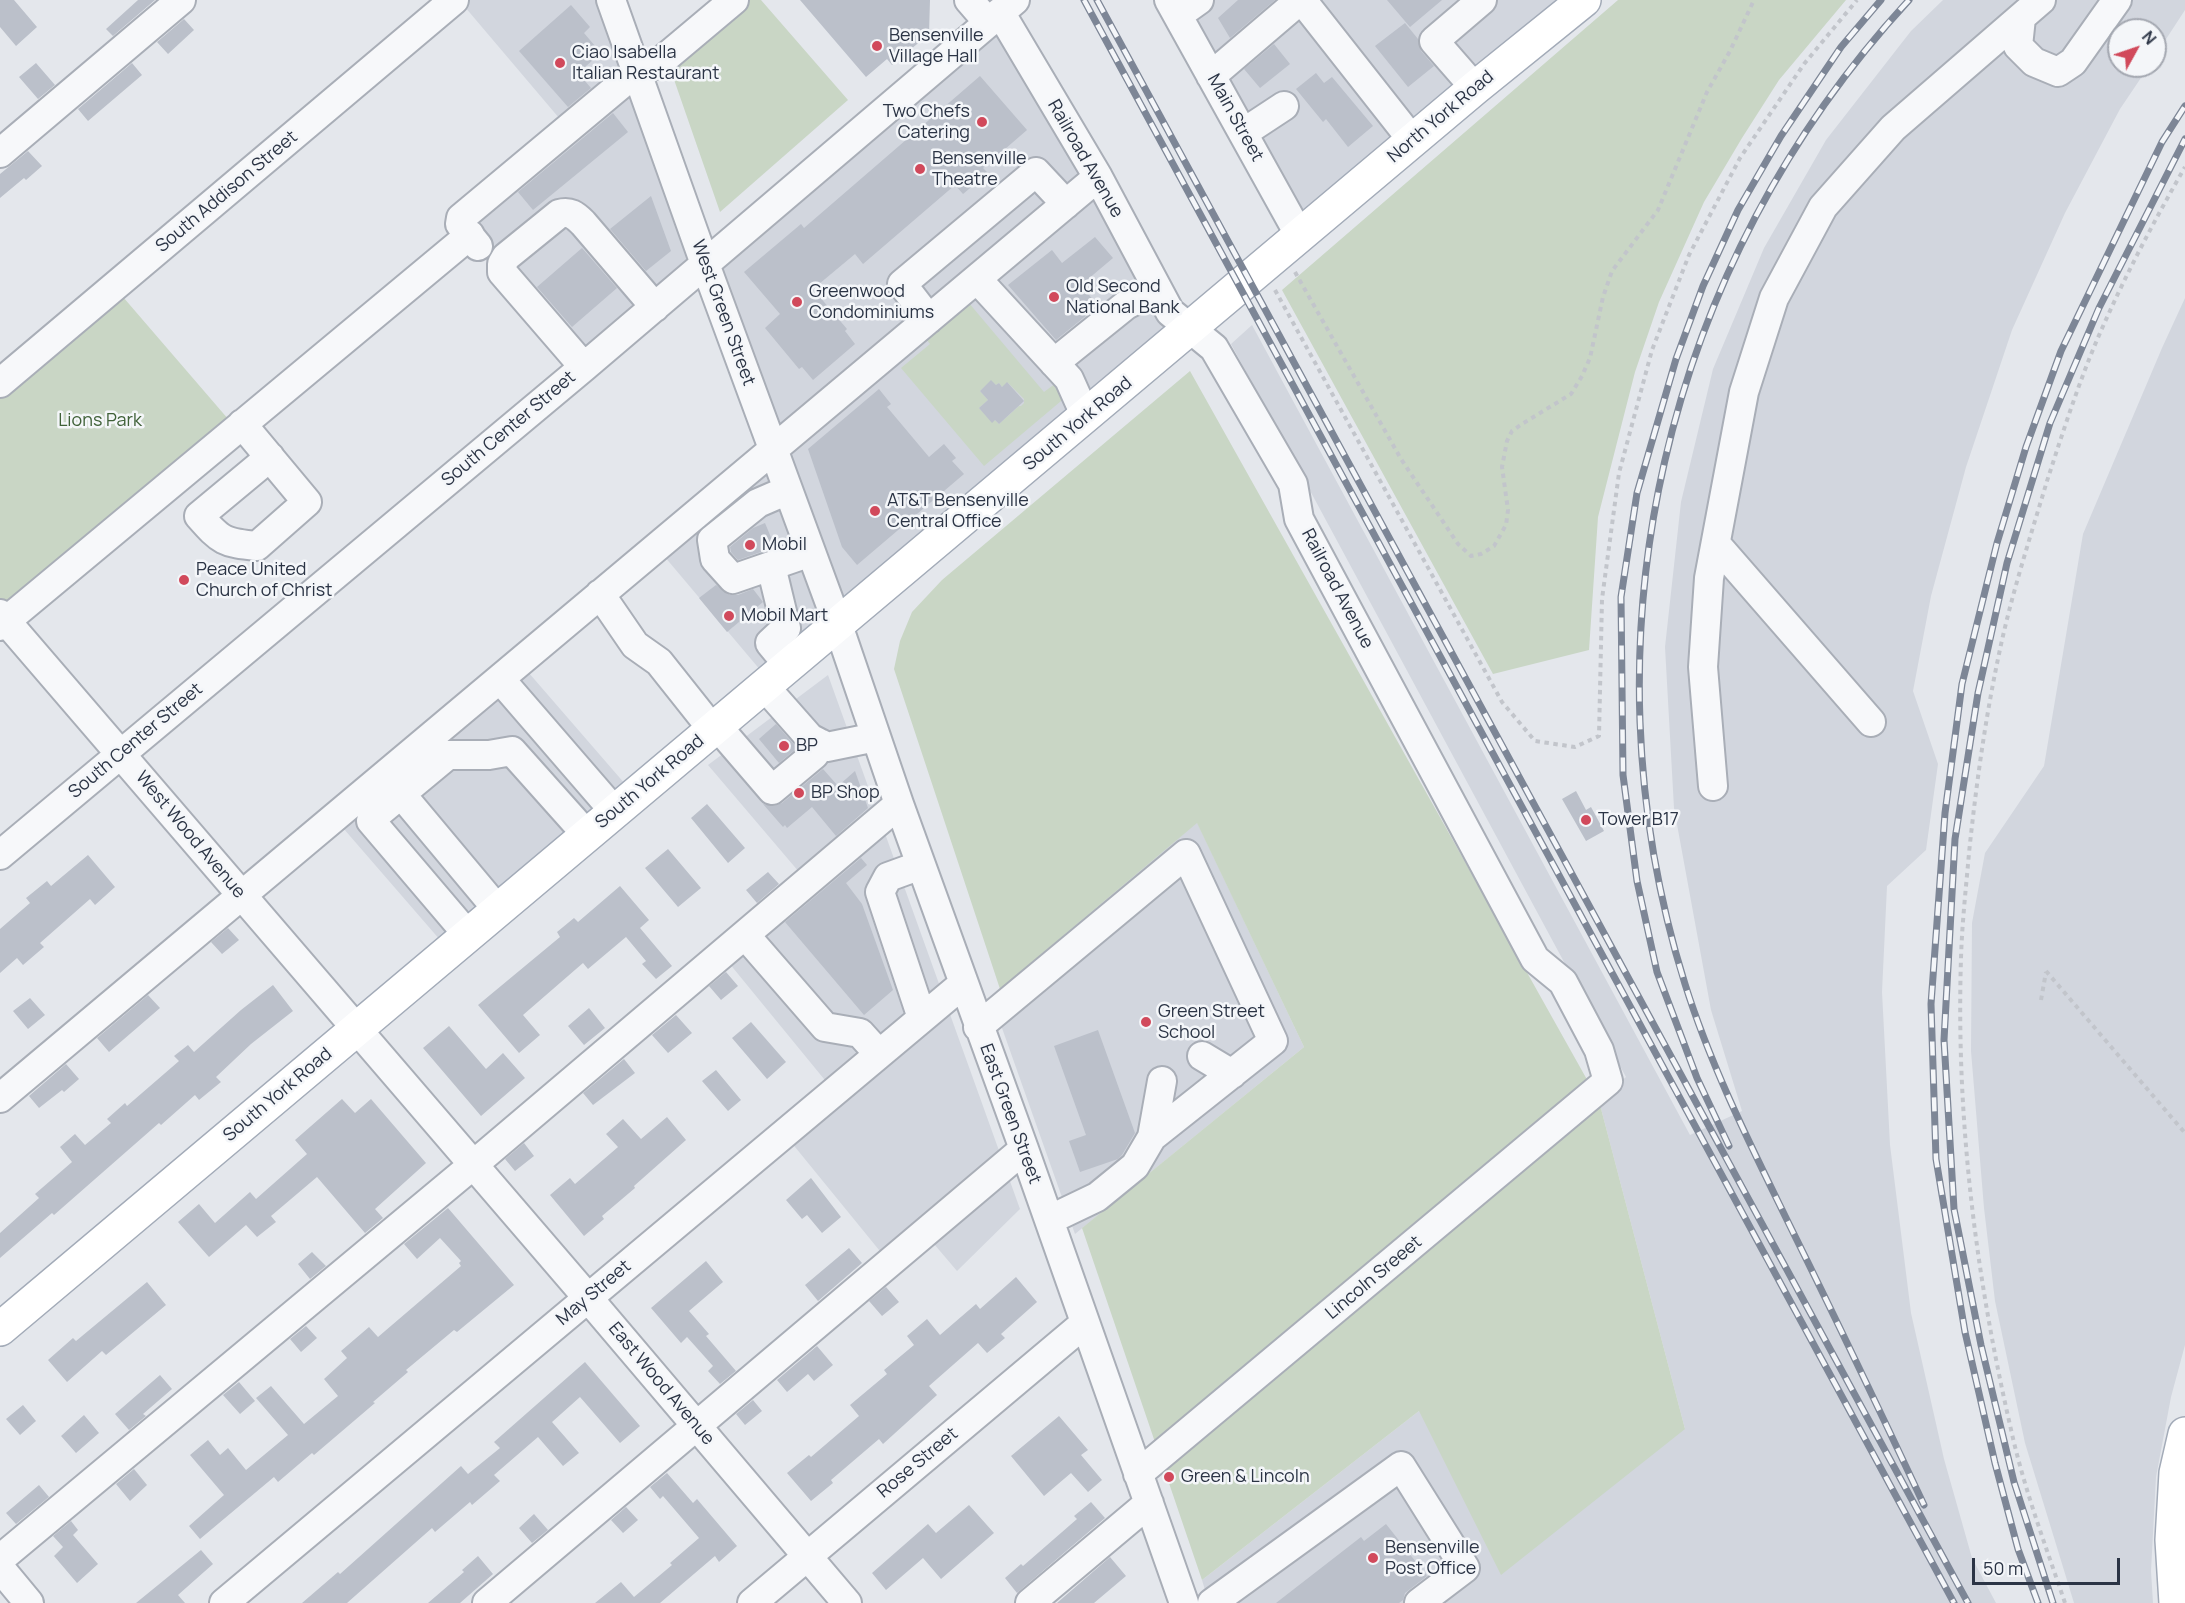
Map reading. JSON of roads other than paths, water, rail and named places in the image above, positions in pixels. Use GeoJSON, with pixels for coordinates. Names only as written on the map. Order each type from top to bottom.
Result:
{"type":"FeatureCollection","features":[{"type":"Feature","properties":{"kind":"main road","name":"North York Road"},"geometry":{"type":"LineString","coordinates":[[1282,251],[1475,88],[1584,0]]}},
{"type":"Feature","properties":{"kind":"main road","name":"South York Road"},"geometry":{"type":"LineString","coordinates":[[0,1329],[1282,251]]}},
{"type":"Feature","properties":{"kind":"main road"},"geometry":{"type":"LineString","coordinates":[[2176,1603],[2172,1540],[2176,1473],[2185,1434]]}},
{"type":"Feature","properties":{"kind":"street"},"geometry":{"type":"LineString","coordinates":[[0,153],[181,0]]}},
{"type":"Feature","properties":{"kind":"street","name":"South Addison Street"},"geometry":{"type":"LineString","coordinates":[[0,383],[454,0]]}},
{"type":"Feature","properties":{"kind":"street","name":"West Green Street"},"geometry":{"type":"LineString","coordinates":[[611,0],[838,625]]}},
{"type":"Feature","properties":{"kind":"street"},"geometry":{"type":"LineString","coordinates":[[2,620],[242,424],[476,242],[460,224],[461,218],[636,72],[659,63],[734,0]]}},
{"type":"Feature","properties":{"kind":"street","name":"Railroad Avenue"},"geometry":{"type":"LineString","coordinates":[[969,0],[1001,11],[1098,177],[1170,312],[1214,348],[1293,484],[1299,519],[1535,959],[1563,982],[1599,1050],[1608,1081]]}},
{"type":"Feature","properties":{"kind":"street"},"geometry":{"type":"LineString","coordinates":[[1211,76],[1301,0],[1413,141]]}},
{"type":"Feature","properties":{"kind":"street"},"geometry":{"type":"LineString","coordinates":[[1475,88],[1434,41],[1482,0]]}},
{"type":"Feature","properties":{"kind":"street"},"geometry":{"type":"LineString","coordinates":[[2031,9],[2018,46],[2034,62],[2058,72],[2073,62],[2117,0]]}},
{"type":"Feature","properties":{"kind":"street","name":"Main Street"},"geometry":{"type":"LineString","coordinates":[[1182,5],[1211,76],[1243,133],[1282,251]]}},
{"type":"Feature","properties":{"kind":"street"},"geometry":{"type":"LineString","coordinates":[[1713,786],[1703,667],[1709,578],[1747,381],[1774,298],[1823,207],[1893,128],[2031,9]]}},
{"type":"Feature","properties":{"kind":"street","name":"South Center Street"},"geometry":{"type":"LineString","coordinates":[[0,855],[584,367],[1001,11]]}},
{"type":"Feature","properties":{"kind":"street"},"geometry":{"type":"LineString","coordinates":[[1243,133],[1284,106]]}},
{"type":"Feature","properties":{"kind":"street"},"geometry":{"type":"LineString","coordinates":[[929,319],[902,284],[1036,172],[1066,204]]}},
{"type":"Feature","properties":{"kind":"street"},"geometry":{"type":"LineString","coordinates":[[468,935],[371,821],[407,778],[500,679],[1098,177]]}},
{"type":"Feature","properties":{"kind":"street"},"geometry":{"type":"LineString","coordinates":[[584,367],[502,272],[502,264],[506,257],[558,214],[567,212],[575,215],[583,223],[655,307]]}},
{"type":"Feature","properties":{"kind":"street"},"geometry":{"type":"LineString","coordinates":[[977,279],[1069,379],[1086,417]]}},
{"type":"Feature","properties":{"kind":"street"},"geometry":{"type":"LineString","coordinates":[[1054,363],[1126,305],[1157,289]]}},
{"type":"Feature","properties":{"kind":"street"},"geometry":{"type":"LineString","coordinates":[[242,424],[270,457]]}},
{"type":"Feature","properties":{"kind":"street"},"geometry":{"type":"LineString","coordinates":[[788,490],[758,503],[712,540],[715,559],[733,579],[811,552]]}},
{"type":"Feature","properties":{"kind":"street"},"geometry":{"type":"LineString","coordinates":[[1716,544],[1871,722]]}},
{"type":"Feature","properties":{"kind":"street"},"geometry":{"type":"LineString","coordinates":[[771,566],[786,628],[770,643],[789,666]]}},
{"type":"Feature","properties":{"kind":"street"},"geometry":{"type":"LineString","coordinates":[[600,594],[635,645],[659,662],[772,790],[814,755],[822,744]]}},
{"type":"Feature","properties":{"kind":"street","name":"West Wood Avenue"},"geometry":{"type":"LineString","coordinates":[[2,620],[120,753],[356,1030]]}},
{"type":"Feature","properties":{"kind":"street","name":"East Green Street"},"geometry":{"type":"LineString","coordinates":[[838,625],[978,1028],[1024,1149],[1184,1603]]}},
{"type":"Feature","properties":{"kind":"street"},"geometry":{"type":"LineString","coordinates":[[500,679],[615,812]]}},
{"type":"Feature","properties":{"kind":"street"},"geometry":{"type":"LineString","coordinates":[[765,687],[810,738],[827,747],[876,737]]}},
{"type":"Feature","properties":{"kind":"street"},"geometry":{"type":"LineString","coordinates":[[0,1098],[241,896],[407,778],[448,755],[489,755],[512,751],[587,835]]}},
{"type":"Feature","properties":{"kind":"street"},"geometry":{"type":"LineString","coordinates":[[407,778],[498,910]]}},
{"type":"Feature","properties":{"kind":"street"},"geometry":{"type":"LineString","coordinates":[[0,1559],[473,1165],[899,804]]}},
{"type":"Feature","properties":{"kind":"street"},"geometry":{"type":"LineString","coordinates":[[978,1028],[1186,854],[1274,1041],[1152,1137]]}},
{"type":"Feature","properties":{"kind":"street"},"geometry":{"type":"LineString","coordinates":[[921,865],[888,878],[880,892],[922,1018]]}},
{"type":"Feature","properties":{"kind":"street"},"geometry":{"type":"LineString","coordinates":[[745,935],[825,1027],[860,1033],[879,1054]]}},
{"type":"Feature","properties":{"kind":"street","name":"May Street"},"geometry":{"type":"LineString","coordinates":[[224,1603],[963,984]]}},
{"type":"Feature","properties":{"kind":"street","name":"East Wood Avenue"},"geometry":{"type":"LineString","coordinates":[[356,1030],[848,1603]]}},
{"type":"Feature","properties":{"kind":"street"},"geometry":{"type":"LineString","coordinates":[[1202,1056],[1232,1074]]}},
{"type":"Feature","properties":{"kind":"street"},"geometry":{"type":"LineString","coordinates":[[1049,1220],[1097,1197],[1135,1166],[1152,1137],[1162,1081]]}},
{"type":"Feature","properties":{"kind":"street","name":"Lincoln Sreeet"},"geometry":{"type":"LineString","coordinates":[[1138,1474],[1608,1081]]}},
{"type":"Feature","properties":{"kind":"street"},"geometry":{"type":"LineString","coordinates":[[487,1603],[1024,1149]]}},
{"type":"Feature","properties":{"kind":"street","name":"Rose Street"},"geometry":{"type":"LineString","coordinates":[[752,1603],[1085,1323]]}},
{"type":"Feature","properties":{"kind":"street"},"geometry":{"type":"LineString","coordinates":[[1224,1600],[1401,1466],[1465,1568],[1419,1603]]}},
{"type":"Feature","properties":{"kind":"street"},"geometry":{"type":"LineString","coordinates":[[1030,1603],[1149,1503]]}},
{"type":"Feature","properties":{"kind":"street"},"geometry":{"type":"LineString","coordinates":[[0,1568],[29,1603]]}},
{"type":"Feature","properties":{"kind":"railway"},"geometry":{"type":"LineString","coordinates":[[1084,0],[1954,1603]]}},
{"type":"Feature","properties":{"kind":"railway"},"geometry":{"type":"LineString","coordinates":[[1097,0],[1968,1603]]}},
{"type":"Feature","properties":{"kind":"railway"},"geometry":{"type":"LineString","coordinates":[[1729,1146],[1697,1078],[1657,972],[1637,881],[1623,775],[1621,597],[1637,493],[1676,359],[1703,286],[1738,210],[1781,136],[1841,47],[1881,0]]}},
{"type":"Feature","properties":{"kind":"railway"},"geometry":{"type":"LineString","coordinates":[[1909,0],[1825,104],[1755,217],[1702,337],[1665,462],[1644,590],[1640,722],[1654,853],[1685,984],[1695,1015],[1746,1136],[1924,1505]]}},
{"type":"Feature","properties":{"kind":"railway"},"geometry":{"type":"LineString","coordinates":[[2038,1603],[2018,1549],[1995,1463],[1965,1332],[1936,1159],[1931,1004],[1945,813],[1962,684],[1997,543],[2026,447],[2061,351],[2162,142],[2185,106]]}},
{"type":"Feature","properties":{"kind":"railway"},"geometry":{"type":"LineString","coordinates":[[2053,1603],[2014,1482],[1981,1345],[1954,1209],[1944,1040],[1955,839],[1978,693],[2007,563],[2050,423],[2099,308],[2185,139]]}},
{"type":"Feature","properties":{"kind":"place","name":"Bensenville Village Hall"},"geometry":{"type":"Point","coordinates":[877,46]}},
{"type":"Feature","properties":{"kind":"place","name":"Ciao Isabella Italian Restaurant"},"geometry":{"type":"Point","coordinates":[560,63]}},
{"type":"Feature","properties":{"kind":"place","name":"Two Chefs Catering"},"geometry":{"type":"Point","coordinates":[982,122]}},
{"type":"Feature","properties":{"kind":"place","name":"Bensenville Theatre"},"geometry":{"type":"Point","coordinates":[920,169]}},
{"type":"Feature","properties":{"kind":"place","name":"Old Second National Bank"},"geometry":{"type":"Point","coordinates":[1054,297]}},
{"type":"Feature","properties":{"kind":"place","name":"Greenwood Condominiums"},"geometry":{"type":"Point","coordinates":[797,302]}},
{"type":"Feature","properties":{"kind":"place","name":"AT&T Bensenville Central Office"},"geometry":{"type":"Point","coordinates":[875,511]}},
{"type":"Feature","properties":{"kind":"place","name":"Mobil"},"geometry":{"type":"Point","coordinates":[750,545]}},
{"type":"Feature","properties":{"kind":"place","name":"Peace United Church of Christ"},"geometry":{"type":"Point","coordinates":[184,580]}},
{"type":"Feature","properties":{"kind":"place","name":"Mobil Mart"},"geometry":{"type":"Point","coordinates":[729,616]}},
{"type":"Feature","properties":{"kind":"place","name":"BP"},"geometry":{"type":"Point","coordinates":[784,746]}},
{"type":"Feature","properties":{"kind":"place","name":"BP Shop"},"geometry":{"type":"Point","coordinates":[799,793]}},
{"type":"Feature","properties":{"kind":"place","name":"Tower B17"},"geometry":{"type":"Point","coordinates":[1586,820]}},
{"type":"Feature","properties":{"kind":"place","name":"Green Street School"},"geometry":{"type":"Point","coordinates":[1146,1022]}},
{"type":"Feature","properties":{"kind":"place","name":"Green & Lincoln"},"geometry":{"type":"Point","coordinates":[1169,1477]}},
{"type":"Feature","properties":{"kind":"place","name":"Bensenville Post Office"},"geometry":{"type":"Point","coordinates":[1373,1558]}},
{"type":"Feature","properties":{"kind":"park label","name":"Lions Park"},"geometry":{"type":"Point","coordinates":[100,421]}}]}
